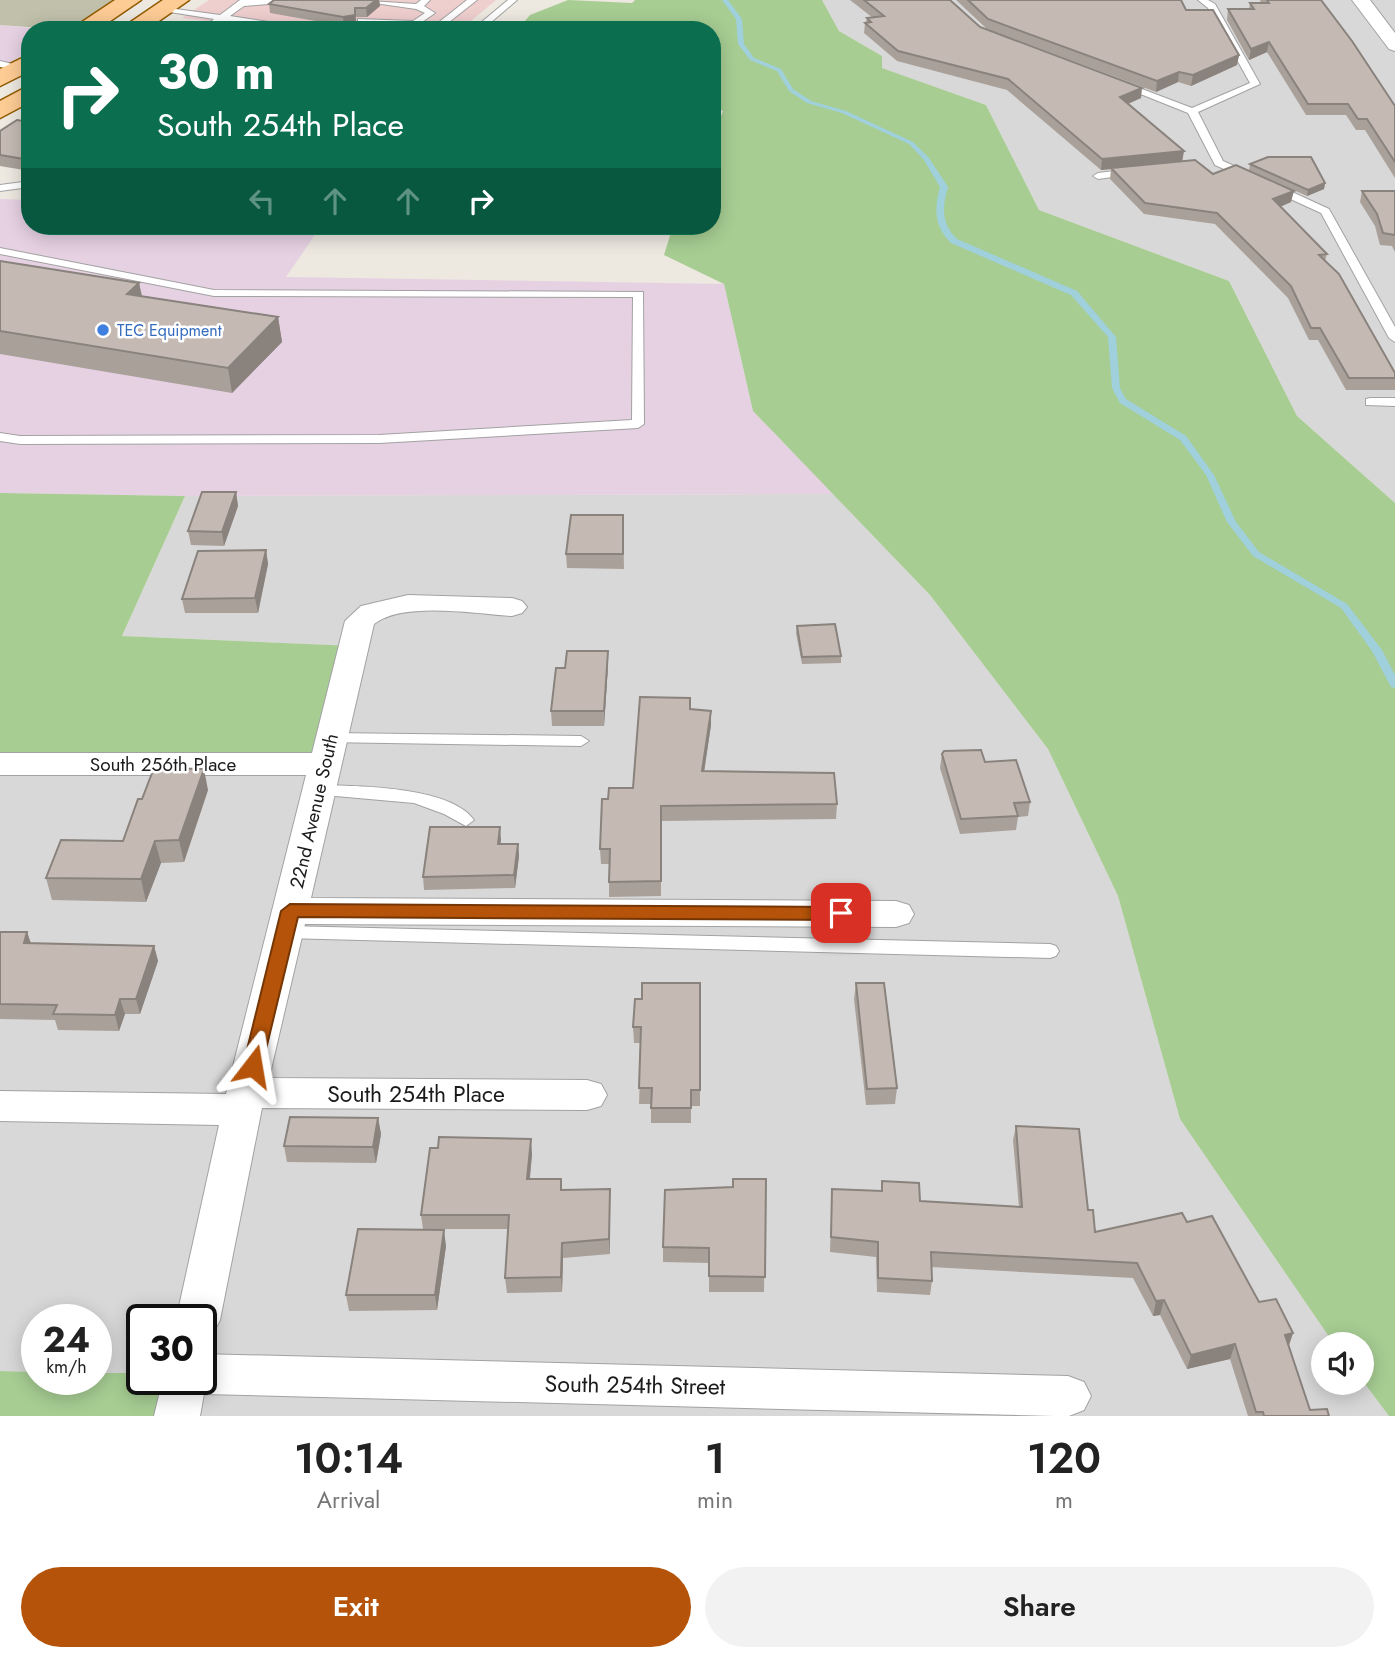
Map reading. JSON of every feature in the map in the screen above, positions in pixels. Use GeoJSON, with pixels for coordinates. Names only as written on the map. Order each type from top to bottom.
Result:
{"type":"FeatureCollection","features":[{"type":"Feature","properties":{"kind":"main road"},"geometry":{"type":"LineString","coordinates":[[96,21],[130,0]]}},
{"type":"Feature","properties":{"kind":"main road"},"geometry":{"type":"LineString","coordinates":[[144,21],[170,5]]}},
{"type":"Feature","properties":{"kind":"main road"},"geometry":{"type":"LineString","coordinates":[[0,111],[21,98]]}},
{"type":"Feature","properties":{"kind":"street"},"geometry":{"type":"LineString","coordinates":[[1361,0],[1395,45]]}},
{"type":"Feature","properties":{"kind":"street","name":"22nd Avenue South"},"geometry":{"type":"LineString","coordinates":[[201,1304],[244,1102],[360,621],[367,611],[389,604],[512,607]]}},
{"type":"Feature","properties":{"kind":"street","name":"South 256th Place"},"geometry":{"type":"LineString","coordinates":[[0,764],[325,764]]}},
{"type":"Feature","properties":{"kind":"street"},"geometry":{"type":"LineString","coordinates":[[287,921],[896,914]]}},
{"type":"Feature","properties":{"kind":"street","name":"South 254th Place"},"geometry":{"type":"LineString","coordinates":[[0,1106],[587,1096]]}},
{"type":"Feature","properties":{"kind":"street","name":"South 254th Street"},"geometry":{"type":"LineString","coordinates":[[217,1374],[1068,1395]]}},
{"type":"Feature","properties":{"kind":"street"},"geometry":{"type":"LineString","coordinates":[[177,1416],[182,1395]]}},
{"type":"Feature","properties":{"kind":"lane"},"geometry":{"type":"LineString","coordinates":[[358,0],[412,4],[426,0]]}},
{"type":"Feature","properties":{"kind":"lane"},"geometry":{"type":"LineString","coordinates":[[445,21],[472,0]]}},
{"type":"Feature","properties":{"kind":"lane"},"geometry":{"type":"LineString","coordinates":[[487,21],[513,0]]}},
{"type":"Feature","properties":{"kind":"lane"},"geometry":{"type":"LineString","coordinates":[[1192,111],[1255,84],[1212,6],[1202,0]]}},
{"type":"Feature","properties":{"kind":"lane"},"geometry":{"type":"LineString","coordinates":[[218,21],[244,3],[277,5]]}},
{"type":"Feature","properties":{"kind":"lane"},"geometry":{"type":"LineString","coordinates":[[412,4],[430,13],[419,21]]}},
{"type":"Feature","properties":{"kind":"lane"},"geometry":{"type":"LineString","coordinates":[[170,5],[247,21]]}},
{"type":"Feature","properties":{"kind":"lane"},"geometry":{"type":"LineString","coordinates":[[1114,82],[1192,111],[1219,163]]}},
{"type":"Feature","properties":{"kind":"lane"},"geometry":{"type":"LineString","coordinates":[[1206,164],[1219,163],[1255,179]]}},
{"type":"Feature","properties":{"kind":"lane"},"geometry":{"type":"LineString","coordinates":[[1098,176],[1139,171]]}},
{"type":"Feature","properties":{"kind":"lane"},"geometry":{"type":"LineString","coordinates":[[1266,184],[1325,211],[1395,338]]}},
{"type":"Feature","properties":{"kind":"lane"},"geometry":{"type":"LineString","coordinates":[[0,188],[21,185]]}},
{"type":"Feature","properties":{"kind":"lane"},"geometry":{"type":"LineString","coordinates":[[0,251],[214,293],[639,293],[639,307],[638,424],[379,439],[20,440],[0,437]]}},
{"type":"Feature","properties":{"kind":"lane"},"geometry":{"type":"LineString","coordinates":[[1370,402],[1395,402]]}},
{"type":"Feature","properties":{"kind":"lane"},"geometry":{"type":"LineString","coordinates":[[325,764],[581,741]]}},
{"type":"Feature","properties":{"kind":"lane"},"geometry":{"type":"LineString","coordinates":[[325,764],[393,794],[431,802],[454,811],[466,820]]}},
{"type":"Feature","properties":{"kind":"lane"},"geometry":{"type":"LineString","coordinates":[[287,921],[1050,951]]}},
{"type":"Feature","properties":{"kind":"shaded area"},"geometry":{"type":"Polygon","coordinates":[[[0,0],[115,0],[83,21],[21,21],[21,27],[0,25],[0,0]]]}},
{"type":"Feature","properties":{"kind":"shaded area"},"geometry":{"type":"Polygon","coordinates":[[[209,0],[496,0],[471,21],[206,21],[182,18],[209,0]]]}},
{"type":"Feature","properties":{"kind":"shaded area"},"geometry":{"type":"Polygon","coordinates":[[[822,0],[1395,0],[1395,503],[1297,416],[1229,281],[1039,210],[986,105],[882,68],[882,56],[839,31],[822,0]]]}},
{"type":"Feature","properties":{"kind":"shaded area"},"geometry":{"type":"Polygon","coordinates":[[[0,25],[21,27],[21,56],[0,68],[0,25]]]}},
{"type":"Feature","properties":{"kind":"shaded area"},"geometry":{"type":"Polygon","coordinates":[[[0,199],[21,200],[21,235],[315,235],[286,277],[724,284],[753,411],[833,494],[185,496],[0,493],[0,199]]]}},
{"type":"Feature","properties":{"kind":"shaded area"},"geometry":{"type":"Polygon","coordinates":[[[833,494],[930,595],[1048,749],[1118,896],[1180,1119],[1326,1332],[1311,1332],[1311,1395],[1373,1395],[1389,1416],[177,1416],[191,1395],[217,1395],[217,1304],[126,1304],[126,1373],[112,1373],[112,1304],[21,1304],[21,1372],[0,1371],[0,764],[353,646],[122,636],[185,496],[833,494]]]}},
{"type":"Feature","properties":{"kind":"green space"},"geometry":{"type":"Polygon","coordinates":[[[568,0],[632,3],[635,0],[822,0],[839,31],[882,56],[882,68],[986,105],[1039,210],[1229,281],[1297,416],[1395,503],[1395,1416],[1389,1416],[1373,1395],[1374,1332],[1326,1332],[1180,1119],[1118,896],[1048,749],[930,595],[753,411],[724,284],[664,255],[670,235],[721,235],[721,21],[525,21],[530,15],[568,0]]]}},
{"type":"Feature","properties":{"kind":"green space"},"geometry":{"type":"Polygon","coordinates":[[[0,493],[185,496],[122,636],[354,646],[325,764],[0,764],[0,493]]]}},
{"type":"Feature","properties":{"kind":"green space"},"geometry":{"type":"Polygon","coordinates":[[[0,1371],[21,1372],[21,1395],[112,1395],[112,1373],[126,1373],[126,1395],[182,1395],[177,1416],[0,1416],[0,1371]]]}},
{"type":"Feature","properties":{"kind":"building"},"geometry":{"type":"Polygon","coordinates":[[[274,0],[376,0],[366,8],[355,8],[355,15],[343,17],[269,4],[274,0]]]}},
{"type":"Feature","properties":{"kind":"building"},"geometry":{"type":"Polygon","coordinates":[[[864,0],[950,0],[980,27],[1142,88],[1120,97],[1184,151],[1102,159],[1008,79],[898,51],[865,23],[871,22],[867,18],[884,16],[864,0]]]}},
{"type":"Feature","properties":{"kind":"building"},"geometry":{"type":"Polygon","coordinates":[[[968,0],[1181,0],[1186,10],[1213,10],[1239,55],[1193,75],[1179,72],[1157,81],[988,19],[968,0]]]}},
{"type":"Feature","properties":{"kind":"building"},"geometry":{"type":"Polygon","coordinates":[[[1267,0],[1321,0],[1395,106],[1395,162],[1367,119],[1358,119],[1348,104],[1308,104],[1269,42],[1251,49],[1228,9],[1254,9],[1250,3],[1269,3],[1267,0]]]}},
{"type":"Feature","properties":{"kind":"building"},"geometry":{"type":"Polygon","coordinates":[[[17,120],[21,121],[21,158],[0,155],[0,131],[17,120]]]}},
{"type":"Feature","properties":{"kind":"building"},"geometry":{"type":"Polygon","coordinates":[[[1268,157],[1311,157],[1325,183],[1308,190],[1250,164],[1268,157]]]}},
{"type":"Feature","properties":{"kind":"building"},"geometry":{"type":"Polygon","coordinates":[[[1195,160],[1213,174],[1236,165],[1294,191],[1273,199],[1327,254],[1319,255],[1339,274],[1395,373],[1395,378],[1349,378],[1320,328],[1311,328],[1291,286],[1217,213],[1145,203],[1111,168],[1195,160]]]}},
{"type":"Feature","properties":{"kind":"building"},"geometry":{"type":"Polygon","coordinates":[[[1362,191],[1395,191],[1395,235],[1383,233],[1377,214],[1362,191]]]}},
{"type":"Feature","properties":{"kind":"building","name":"TEC Equipment"},"geometry":{"type":"Polygon","coordinates":[[[0,261],[139,283],[127,294],[278,317],[228,368],[0,331],[0,261]]]}},
{"type":"Feature","properties":{"kind":"building"},"geometry":{"type":"Polygon","coordinates":[[[202,492],[236,492],[222,532],[188,531],[202,492]]]}},
{"type":"Feature","properties":{"kind":"building"},"geometry":{"type":"Polygon","coordinates":[[[571,515],[623,515],[623,554],[566,554],[571,515]]]}},
{"type":"Feature","properties":{"kind":"building"},"geometry":{"type":"Polygon","coordinates":[[[266,550],[255,598],[182,599],[198,551],[266,550]]]}},
{"type":"Feature","properties":{"kind":"building"},"geometry":{"type":"Polygon","coordinates":[[[835,624],[841,656],[802,657],[797,626],[835,624]]]}},
{"type":"Feature","properties":{"kind":"building"},"geometry":{"type":"Polygon","coordinates":[[[567,651],[608,651],[604,711],[551,711],[556,668],[565,668],[567,651]]]}},
{"type":"Feature","properties":{"kind":"building"},"geometry":{"type":"Polygon","coordinates":[[[640,697],[690,698],[690,709],[711,711],[702,771],[834,773],[837,804],[661,806],[661,881],[609,882],[610,849],[600,849],[602,799],[608,799],[609,788],[633,788],[640,697]]]}},
{"type":"Feature","properties":{"kind":"building"},"geometry":{"type":"Polygon","coordinates":[[[981,750],[985,762],[1016,760],[1030,802],[1014,803],[1018,816],[961,819],[942,754],[944,751],[981,750]]]}},
{"type":"Feature","properties":{"kind":"building"},"geometry":{"type":"Polygon","coordinates":[[[154,768],[204,769],[179,840],[155,841],[141,879],[46,878],[61,840],[123,841],[138,799],[142,799],[154,768]]]}},
{"type":"Feature","properties":{"kind":"building"},"geometry":{"type":"Polygon","coordinates":[[[430,827],[500,827],[498,844],[518,844],[514,875],[423,877],[430,827]]]}},
{"type":"Feature","properties":{"kind":"building"},"geometry":{"type":"Polygon","coordinates":[[[0,932],[27,932],[24,943],[154,946],[136,999],[120,999],[115,1015],[53,1014],[57,1005],[0,1004],[0,932]]]}},
{"type":"Feature","properties":{"kind":"building"},"geometry":{"type":"Polygon","coordinates":[[[642,983],[700,983],[700,1090],[691,1090],[691,1108],[651,1108],[652,1088],[639,1088],[641,1027],[633,1027],[635,999],[642,999],[642,983]]]}},
{"type":"Feature","properties":{"kind":"building"},"geometry":{"type":"Polygon","coordinates":[[[856,983],[884,983],[897,1088],[867,1089],[856,983]]]}},
{"type":"Feature","properties":{"kind":"building"},"geometry":{"type":"Polygon","coordinates":[[[290,1117],[378,1118],[373,1147],[284,1146],[290,1117]]]}},
{"type":"Feature","properties":{"kind":"building"},"geometry":{"type":"Polygon","coordinates":[[[1016,1126],[1079,1129],[1088,1210],[1093,1210],[1095,1232],[1182,1213],[1187,1222],[1212,1216],[1259,1302],[1276,1299],[1293,1333],[1285,1335],[1310,1410],[1327,1409],[1329,1416],[1264,1416],[1263,1412],[1256,1412],[1235,1344],[1191,1355],[1164,1300],[1156,1301],[1137,1263],[931,1252],[932,1281],[878,1278],[878,1242],[831,1237],[832,1189],[882,1191],[882,1181],[919,1183],[920,1201],[1022,1207],[1016,1126]]]}},
{"type":"Feature","properties":{"kind":"building"},"geometry":{"type":"Polygon","coordinates":[[[439,1137],[531,1139],[527,1179],[561,1179],[561,1190],[610,1189],[609,1239],[562,1243],[561,1277],[505,1278],[509,1215],[421,1215],[430,1148],[438,1148],[439,1137]]]}},
{"type":"Feature","properties":{"kind":"building"},"geometry":{"type":"Polygon","coordinates":[[[733,1179],[766,1179],[765,1277],[709,1276],[709,1248],[663,1247],[665,1190],[733,1187],[733,1179]]]}},
{"type":"Feature","properties":{"kind":"building"},"geometry":{"type":"Polygon","coordinates":[[[358,1229],[444,1230],[435,1295],[346,1295],[358,1229]]]}},
{"type":"Feature","properties":{"kind":"waterway"},"geometry":{"type":"LineString","coordinates":[[725,0],[739,19],[741,44],[752,59],[779,70],[791,90],[809,102],[844,112],[911,143],[927,159],[944,187],[940,202],[941,223],[954,241],[1074,293],[1112,337],[1116,388],[1123,401],[1183,438],[1210,475],[1232,522],[1256,554],[1344,606],[1377,650],[1395,685]]}},
{"type":"Feature","properties":{"kind":"place","name":"TEC Equipment"},"geometry":{"type":"Point","coordinates":[103,330]}},
{"type":"Feature","properties":{"kind":"route"},"geometry":{"type":"LineString","coordinates":[[253,1066],[290,911],[841,913]]}}]}
